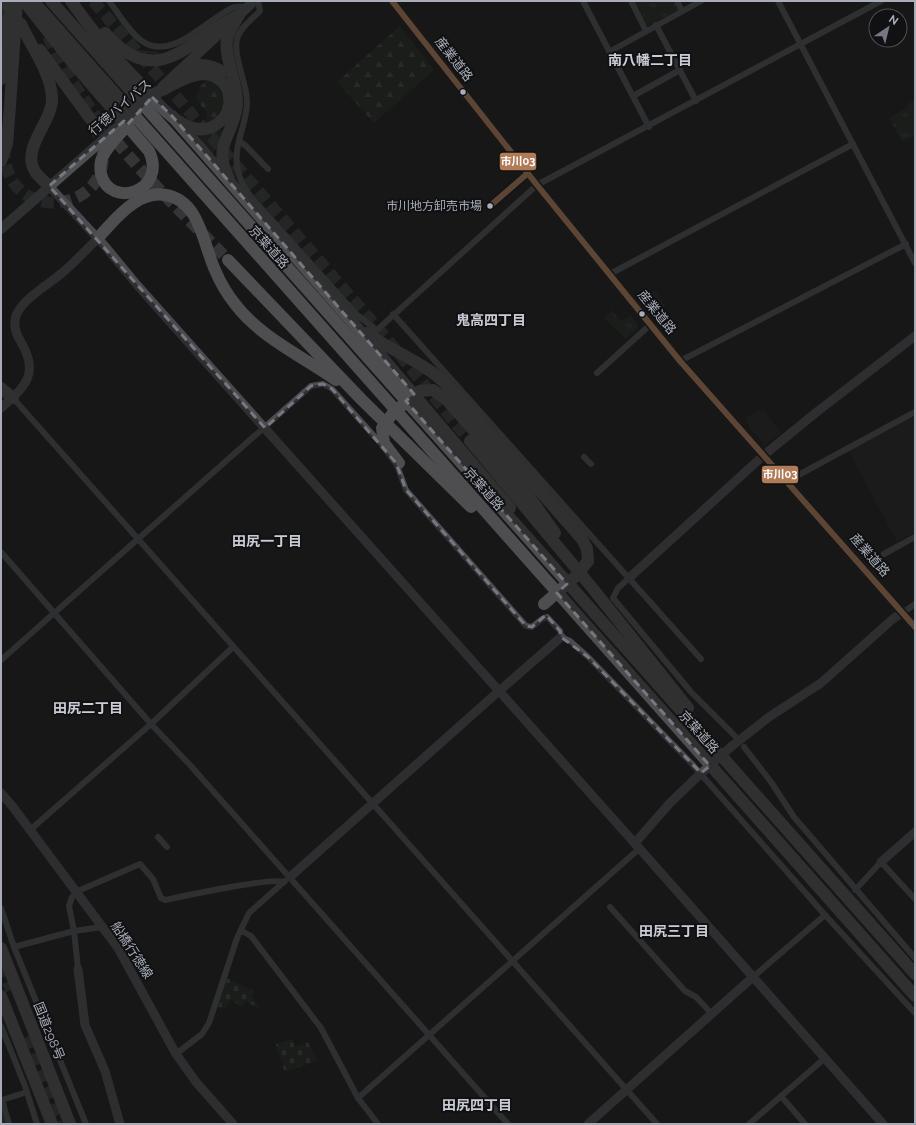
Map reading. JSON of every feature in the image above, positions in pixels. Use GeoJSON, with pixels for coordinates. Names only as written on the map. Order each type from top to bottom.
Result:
{"type":"FeatureCollection","features":[{"type":"Feature","properties":{"kind":"highway"},"geometry":{"type":"LineString","coordinates":[[4,1],[92,121]]}},
{"type":"Feature","properties":{"kind":"highway"},"geometry":{"type":"LineString","coordinates":[[1,79],[10,1]]}},
{"type":"Feature","properties":{"kind":"highway"},"geometry":{"type":"LineString","coordinates":[[1,162],[7,144],[17,1]]}},
{"type":"Feature","properties":{"kind":"highway"},"geometry":{"type":"LineString","coordinates":[[24,1],[72,62],[148,151],[153,164],[151,178],[143,188],[129,193],[119,192],[111,188],[104,181],[101,171],[103,155],[122,127],[138,108]]}},
{"type":"Feature","properties":{"kind":"highway","name":"京葉道路"},"geometry":{"type":"LineString","coordinates":[[32,1],[915,996]]}},
{"type":"Feature","properties":{"kind":"highway","name":"京葉道路"},"geometry":{"type":"LineString","coordinates":[[51,1],[915,974]]}},
{"type":"Feature","properties":{"kind":"highway"},"geometry":{"type":"LineString","coordinates":[[71,1],[116,57],[159,106],[172,116],[192,128],[204,129],[214,126],[222,119],[229,109],[230,98],[227,88],[217,78],[203,74],[193,75],[156,93]]}},
{"type":"Feature","properties":{"kind":"highway"},"geometry":{"type":"LineString","coordinates":[[74,1],[119,47],[134,57],[149,61],[164,60],[178,54],[247,7]]}},
{"type":"Feature","properties":{"kind":"highway"},"geometry":{"type":"LineString","coordinates":[[247,7],[228,35],[227,45],[236,90],[236,109],[224,141],[223,163],[231,180],[247,203]]}},
{"type":"Feature","properties":{"kind":"highway"},"geometry":{"type":"LineString","coordinates":[[21,24],[43,68],[51,90],[52,104],[50,112],[35,142],[32,153],[36,172],[49,186]]}},
{"type":"Feature","properties":{"kind":"highway"},"geometry":{"type":"LineString","coordinates":[[178,73],[189,66],[209,65],[228,76],[236,90]]}},
{"type":"Feature","properties":{"kind":"highway"},"geometry":{"type":"LineString","coordinates":[[172,116],[493,486],[579,597]]}},
{"type":"Feature","properties":{"kind":"highway"},"geometry":{"type":"LineString","coordinates":[[97,238],[127,208],[139,200],[158,194],[177,198],[187,206],[195,218],[218,277],[228,296],[242,313],[261,331],[317,367],[362,399]]}},
{"type":"Feature","properties":{"kind":"highway"},"geometry":{"type":"LineString","coordinates":[[228,260],[362,399],[551,587]]}},
{"type":"Feature","properties":{"kind":"highway"},"geometry":{"type":"LineString","coordinates":[[353,323],[383,344],[424,366],[445,384],[582,540],[587,549],[588,561],[578,575],[544,604]]}},
{"type":"Feature","properties":{"kind":"highway"},"geometry":{"type":"LineString","coordinates":[[1,388],[13,398]]}},
{"type":"Feature","properties":{"kind":"highway"},"geometry":{"type":"LineString","coordinates":[[399,463],[384,443],[382,428],[392,413],[420,391],[433,390],[443,397],[518,481],[594,590]]}},
{"type":"Feature","properties":{"kind":"highway"},"geometry":{"type":"LineString","coordinates":[[470,441],[594,590],[756,795]]}},
{"type":"Feature","properties":{"kind":"highway","name":"国道298号"},"geometry":{"type":"LineString","coordinates":[[1,948],[70,1124]]}},
{"type":"Feature","properties":{"kind":"highway"},"geometry":{"type":"LineString","coordinates":[[1,996],[52,1124]]}},
{"type":"Feature","properties":{"kind":"main road","name":"行徳バイパス"},"geometry":{"type":"LineString","coordinates":[[138,108],[178,73],[247,7]]}},
{"type":"Feature","properties":{"kind":"main road","name":"行徳バイパス"},"geometry":{"type":"LineString","coordinates":[[1,229],[49,186],[122,127]]}},
{"type":"Feature","properties":{"kind":"street"},"geometry":{"type":"LineString","coordinates":[[109,1],[142,41],[152,46],[164,47],[178,44],[197,30],[233,8],[247,7]]}},
{"type":"Feature","properties":{"kind":"street"},"geometry":{"type":"LineString","coordinates":[[258,1],[260,11],[240,31],[236,43],[247,103],[236,163],[239,175],[244,187],[351,309],[377,330],[537,185],[649,127],[881,1]]}},
{"type":"Feature","properties":{"kind":"street","name":"産業道路"},"geometry":{"type":"LineString","coordinates":[[392,1],[537,185],[680,361],[915,627]]}},
{"type":"Feature","properties":{"kind":"street"},"geometry":{"type":"LineString","coordinates":[[583,1],[649,127]]}},
{"type":"Feature","properties":{"kind":"street"},"geometry":{"type":"LineString","coordinates":[[630,1],[646,30]]}},
{"type":"Feature","properties":{"kind":"street"},"geometry":{"type":"LineString","coordinates":[[677,1],[682,11]]}},
{"type":"Feature","properties":{"kind":"street"},"geometry":{"type":"LineString","coordinates":[[609,52],[646,30],[701,1]]}},
{"type":"Feature","properties":{"kind":"street"},"geometry":{"type":"LineString","coordinates":[[778,1],[915,263]]}},
{"type":"Feature","properties":{"kind":"street"},"geometry":{"type":"LineString","coordinates":[[656,25],[696,101]]}},
{"type":"Feature","properties":{"kind":"street"},"geometry":{"type":"LineString","coordinates":[[633,96],[680,70]]}},
{"type":"Feature","properties":{"kind":"street"},"geometry":{"type":"LineString","coordinates":[[239,142],[246,146],[268,169]]}},
{"type":"Feature","properties":{"kind":"street"},"geometry":{"type":"LineString","coordinates":[[610,274],[853,144]]}},
{"type":"Feature","properties":{"kind":"street"},"geometry":{"type":"LineString","coordinates":[[49,186],[637,845],[882,1124]]}},
{"type":"Feature","properties":{"kind":"street"},"geometry":{"type":"LineString","coordinates":[[1,408],[13,398],[26,383],[30,375],[30,364],[15,329],[18,311],[30,298],[63,272],[97,238]]}},
{"type":"Feature","properties":{"kind":"street"},"geometry":{"type":"LineString","coordinates":[[680,361],[906,244]]}},
{"type":"Feature","properties":{"kind":"street"},"geometry":{"type":"LineString","coordinates":[[393,314],[700,659]]}},
{"type":"Feature","properties":{"kind":"street"},"geometry":{"type":"LineString","coordinates":[[597,373],[651,324]]}},
{"type":"Feature","properties":{"kind":"street"},"geometry":{"type":"LineString","coordinates":[[735,736],[691,692],[613,598],[618,588],[764,455],[915,336]]}},
{"type":"Feature","properties":{"kind":"street"},"geometry":{"type":"LineString","coordinates":[[1,660],[311,386],[319,384],[327,386],[353,411],[396,463],[406,490],[526,626],[532,627],[547,617],[560,631],[561,637]]}},
{"type":"Feature","properties":{"kind":"street"},"geometry":{"type":"LineString","coordinates":[[13,398],[138,538],[233,648],[373,803],[657,1124]]}},
{"type":"Feature","properties":{"kind":"street"},"geometry":{"type":"LineString","coordinates":[[788,482],[915,412]]}},
{"type":"Feature","properties":{"kind":"street"},"geometry":{"type":"LineString","coordinates":[[584,457],[591,464]]}},
{"type":"Feature","properties":{"kind":"street"},"geometry":{"type":"LineString","coordinates":[[884,554],[915,537]]}},
{"type":"Feature","properties":{"kind":"street"},"geometry":{"type":"LineString","coordinates":[[1,552],[287,879],[508,1124]]}},
{"type":"Feature","properties":{"kind":"street"},"geometry":{"type":"LineString","coordinates":[[358,1098],[512,960],[637,845],[669,804],[699,775],[769,716],[821,683],[894,618],[915,604]]}},
{"type":"Feature","properties":{"kind":"street"},"geometry":{"type":"LineString","coordinates":[[176,1054],[207,1028],[237,938],[242,931],[250,913],[561,637]]}},
{"type":"Feature","properties":{"kind":"street"},"geometry":{"type":"LineString","coordinates":[[561,637],[570,641],[588,657],[692,763],[825,915],[915,1013]]}},
{"type":"Feature","properties":{"kind":"street"},"geometry":{"type":"LineString","coordinates":[[30,830],[151,724],[233,648]]}},
{"type":"Feature","properties":{"kind":"street"},"geometry":{"type":"LineString","coordinates":[[744,747],[771,782],[794,817],[854,890],[915,958]]}},
{"type":"Feature","properties":{"kind":"street","name":"船橋行徳線"},"geometry":{"type":"LineString","coordinates":[[1,794],[30,830],[124,958],[176,1054],[196,1082],[233,1124]]}},
{"type":"Feature","properties":{"kind":"street"},"geometry":{"type":"LineString","coordinates":[[854,890],[881,862],[915,832]]}},
{"type":"Feature","properties":{"kind":"street"},"geometry":{"type":"LineString","coordinates":[[158,838],[167,847]]}},
{"type":"Feature","properties":{"kind":"street"},"geometry":{"type":"LineString","coordinates":[[881,862],[915,899]]}},
{"type":"Feature","properties":{"kind":"street"},"geometry":{"type":"LineString","coordinates":[[120,1124],[105,1071],[85,1025],[74,931],[69,902],[76,893],[140,864],[153,879],[161,898],[165,900],[261,882],[287,879]]}},
{"type":"Feature","properties":{"kind":"street"},"geometry":{"type":"LineString","coordinates":[[610,907],[685,991],[696,997],[712,1014]]}},
{"type":"Feature","properties":{"kind":"street"},"geometry":{"type":"LineString","coordinates":[[1,908],[14,947],[86,1124]]}},
{"type":"Feature","properties":{"kind":"street"},"geometry":{"type":"LineString","coordinates":[[588,1124],[825,915]]}},
{"type":"Feature","properties":{"kind":"street"},"geometry":{"type":"LineString","coordinates":[[14,947],[74,931],[102,927]]}},
{"type":"Feature","properties":{"kind":"street"},"geometry":{"type":"LineString","coordinates":[[242,931],[251,936],[321,1028],[358,1098],[378,1124]]}},
{"type":"Feature","properties":{"kind":"street"},"geometry":{"type":"LineString","coordinates":[[1,1026],[27,1092],[37,1124]]}},
{"type":"Feature","properties":{"kind":"street"},"geometry":{"type":"LineString","coordinates":[[749,1124],[825,1058]]}},
{"type":"Feature","properties":{"kind":"street"},"geometry":{"type":"LineString","coordinates":[[9,1124],[2,1100],[27,1092]]}},
{"type":"Feature","properties":{"kind":"street"},"geometry":{"type":"LineString","coordinates":[[780,1096],[805,1124]]}},
{"type":"Feature","properties":{"kind":"highlighted area"},"geometry":{"type":"Polygon","coordinates":[[[152,97],[172,116],[414,394],[406,401],[567,584],[557,593],[710,766],[701,773],[588,657],[561,637],[560,631],[546,615],[532,627],[526,626],[406,490],[396,463],[332,389],[323,384],[311,386],[265,428],[49,186],[124,121],[127,125],[152,97]]]}},
{"type":"Feature","properties":{"kind":"shaded area"},"geometry":{"type":"Polygon","coordinates":[[[655,290],[665,306],[652,314],[640,297],[655,290]]]}},
{"type":"Feature","properties":{"kind":"shaded area"},"geometry":{"type":"Polygon","coordinates":[[[759,411],[760,413],[764,411],[781,433],[765,445],[751,430],[745,418],[759,411]]]}},
{"type":"Feature","properties":{"kind":"shaded area"},"geometry":{"type":"Polygon","coordinates":[[[915,415],[915,532],[897,541],[848,450],[915,415]]]}},
{"type":"Feature","properties":{"kind":"green space"},"geometry":{"type":"Polygon","coordinates":[[[635,1],[675,1],[678,10],[649,25],[646,24],[635,1]]]}},
{"type":"Feature","properties":{"kind":"green space"},"geometry":{"type":"Polygon","coordinates":[[[400,26],[434,70],[374,123],[337,82],[400,26]]]}},
{"type":"Feature","properties":{"kind":"green space"},"geometry":{"type":"Polygon","coordinates":[[[207,80],[216,84],[221,91],[223,100],[223,110],[214,122],[207,122],[206,111],[196,100],[199,89],[207,80]]]}},
{"type":"Feature","properties":{"kind":"green space"},"geometry":{"type":"Polygon","coordinates":[[[915,100],[915,135],[902,141],[889,118],[908,107],[908,104],[915,100]]]}},
{"type":"Feature","properties":{"kind":"green space"},"geometry":{"type":"Polygon","coordinates":[[[220,129],[223,131],[217,148],[212,154],[196,136],[220,129]]]}},
{"type":"Feature","properties":{"kind":"green space"},"geometry":{"type":"Polygon","coordinates":[[[612,310],[621,321],[631,315],[639,326],[626,339],[604,318],[612,310]]]}},
{"type":"Feature","properties":{"kind":"green space"},"geometry":{"type":"Polygon","coordinates":[[[227,978],[255,992],[251,997],[260,1006],[257,1008],[246,1001],[242,1007],[231,1000],[225,1009],[218,1007],[227,978]]]}},
{"type":"Feature","properties":{"kind":"green space"},"geometry":{"type":"Polygon","coordinates":[[[292,1039],[295,1047],[308,1042],[318,1061],[287,1071],[284,1070],[276,1044],[292,1039]]]}},
{"type":"Feature","properties":{"kind":"waterway"},"geometry":{"type":"LineString","coordinates":[[138,51],[157,53]]}},
{"type":"Feature","properties":{"kind":"waterway"},"geometry":{"type":"LineString","coordinates":[[1,1110],[5,1124]]}},
{"type":"Feature","properties":{"kind":"tunnel"},"geometry":{"type":"LineString","coordinates":[[1,20],[3,1]]}},
{"type":"Feature","properties":{"kind":"tunnel"},"geometry":{"type":"LineString","coordinates":[[93,1],[382,333],[470,441]]}},
{"type":"Feature","properties":{"kind":"tunnel"},"geometry":{"type":"LineString","coordinates":[[48,36],[84,99],[105,128],[128,156],[228,260]]}},
{"type":"Feature","properties":{"kind":"tunnel"},"geometry":{"type":"LineString","coordinates":[[4,147],[10,176],[24,194],[45,202],[66,201],[86,192],[99,175],[103,151],[92,121]]}},
{"type":"Feature","properties":{"kind":"tunnel"},"geometry":{"type":"LineString","coordinates":[[1,965],[11,990]]}},
{"type":"Feature","properties":{"kind":"tunnel"},"geometry":{"type":"LineString","coordinates":[[24,1038],[58,1124]]}},
{"type":"Feature","properties":{"kind":"transit line","name":"市川03"},"geometry":{"type":"LineString","coordinates":[[392,1],[537,185],[680,361],[915,627]]}},
{"type":"Feature","properties":{"kind":"transit line","name":"市川03"},"geometry":{"type":"LineString","coordinates":[[490,206],[528,173]]}},
{"type":"Feature","properties":{"kind":"place","name":"市川地方卸売市場"},"geometry":{"type":"Point","coordinates":[490,206]}},
{"type":"Feature","properties":{"kind":"district","name":"南八幡二丁目"},"geometry":{"type":"Point","coordinates":[650,60]}},
{"type":"Feature","properties":{"kind":"district","name":"鬼高四丁目"},"geometry":{"type":"Point","coordinates":[491,320]}},
{"type":"Feature","properties":{"kind":"district","name":"田尻一丁目"},"geometry":{"type":"Point","coordinates":[267,541]}},
{"type":"Feature","properties":{"kind":"district","name":"田尻二丁目"},"geometry":{"type":"Point","coordinates":[88,708]}},
{"type":"Feature","properties":{"kind":"district","name":"田尻三丁目"},"geometry":{"type":"Point","coordinates":[674,931]}},
{"type":"Feature","properties":{"kind":"district","name":"田尻四丁目"},"geometry":{"type":"Point","coordinates":[477,1105]}}]}
